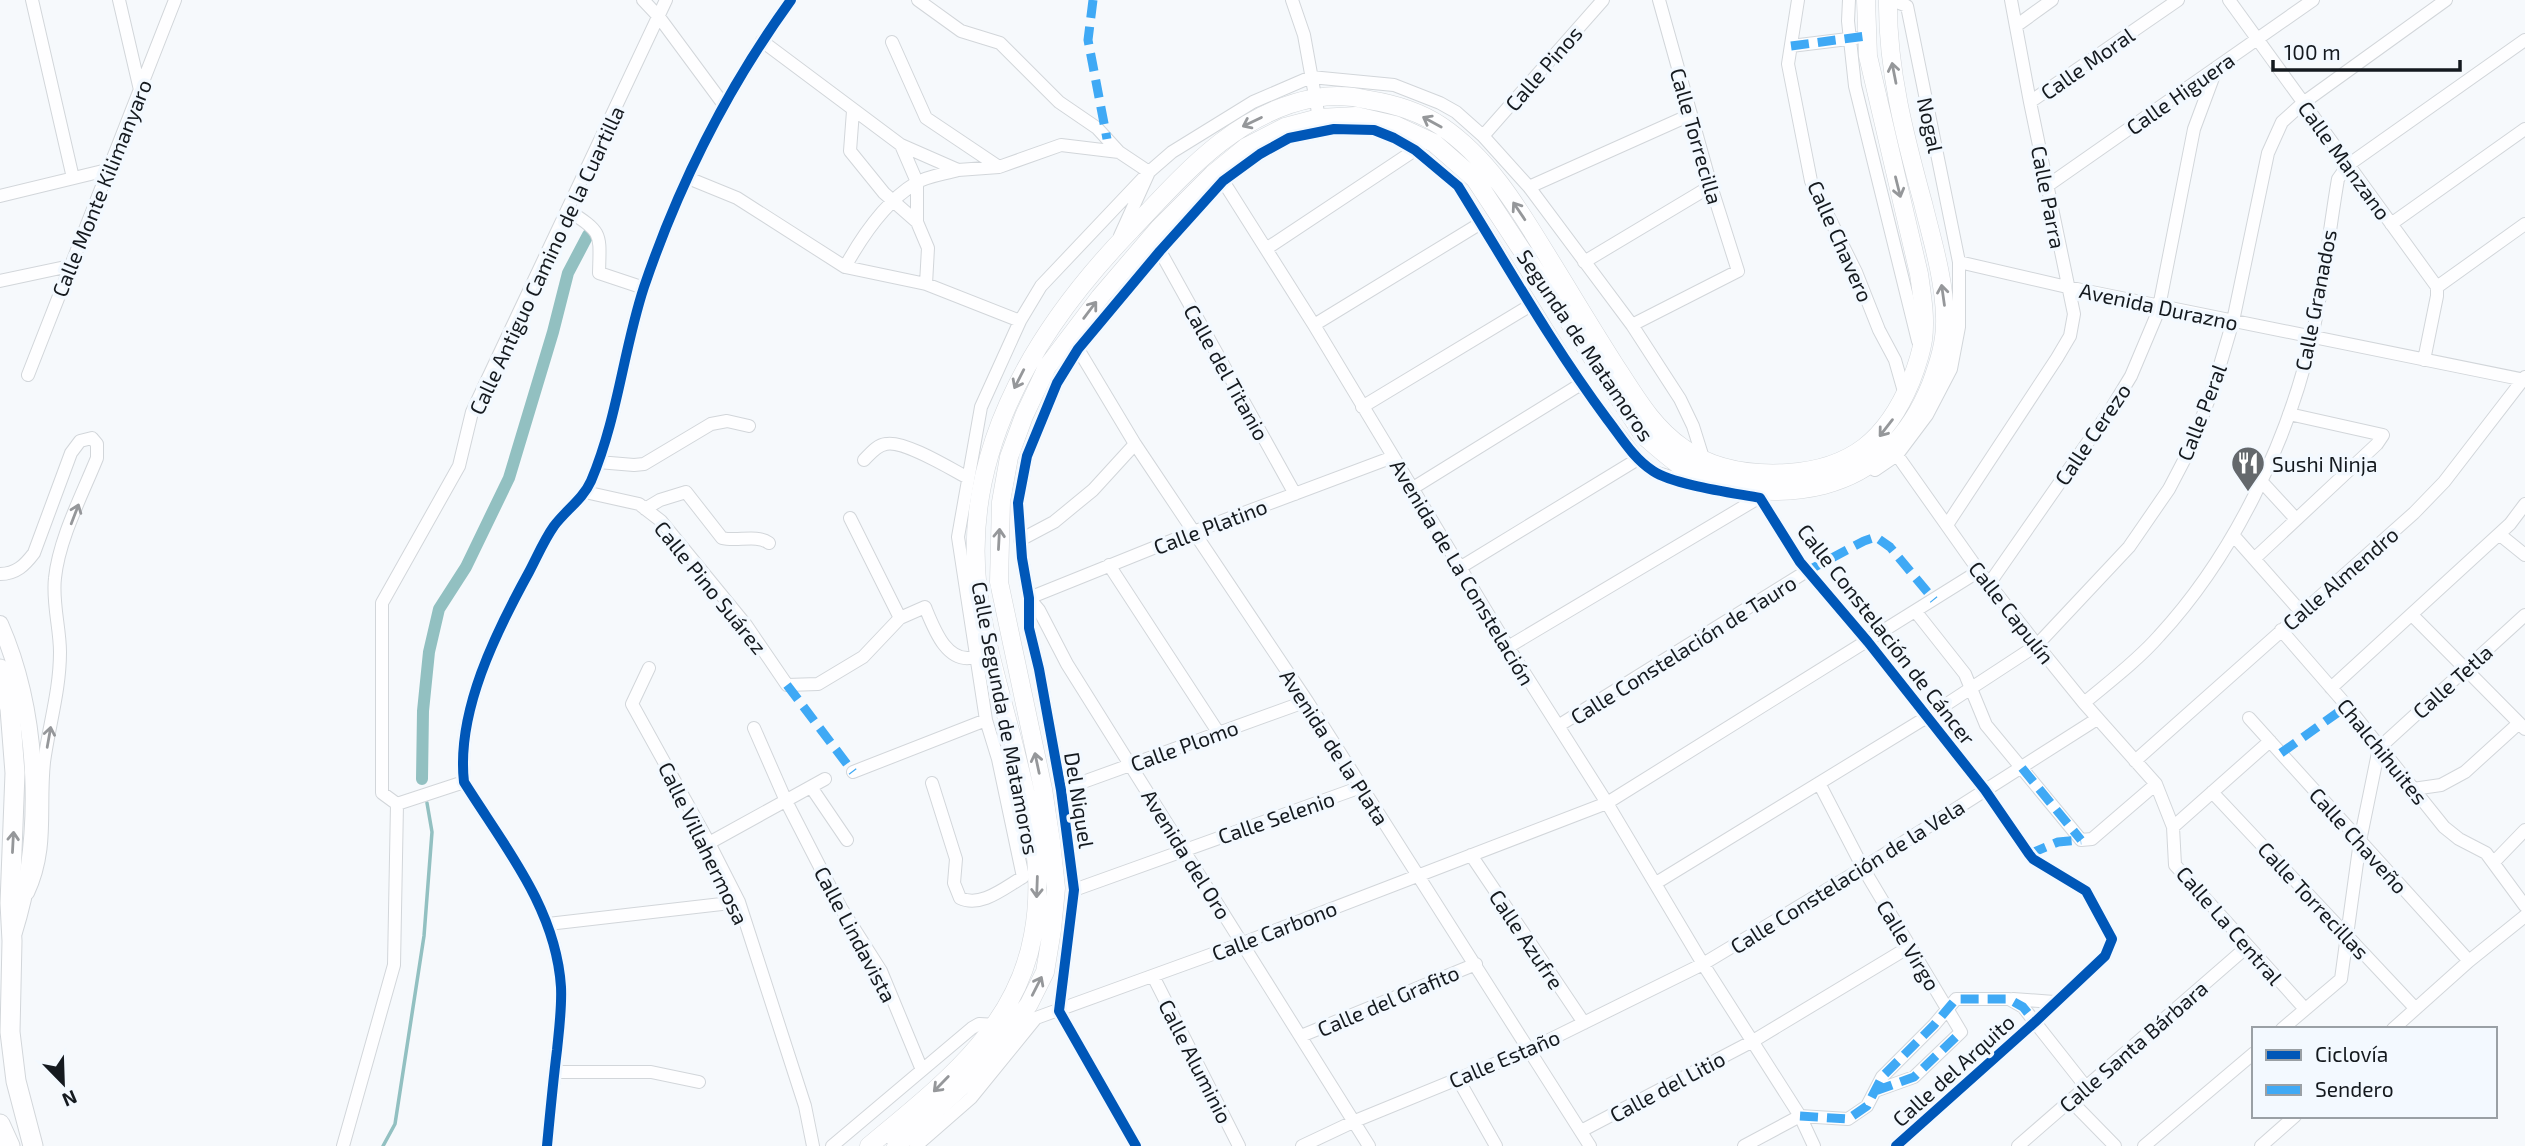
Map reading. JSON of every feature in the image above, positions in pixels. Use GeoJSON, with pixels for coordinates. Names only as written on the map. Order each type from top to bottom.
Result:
{"type":"FeatureCollection","features":[{"type":"Feature","properties":{"kind":"main road","name":"Segunda de Matamoros"},"geometry":{"type":"LineString","coordinates":[[1757,487],[1798,472],[1834,463],[1864,449],[1878,438],[1892,420],[1905,395],[1921,351],[1924,323],[1919,274],[1882,159],[1868,56],[1858,37],[1866,0]]}},
{"type":"Feature","properties":{"kind":"main road","name":"Segunda de Matamoros"},"geometry":{"type":"LineString","coordinates":[[1480,172],[1644,436],[1687,470],[1717,482],[1805,490],[1849,477],[1865,469],[1894,445],[1924,413],[1942,352],[1945,329],[1944,299],[1938,262],[1910,153],[1889,51],[1889,0]]}},
{"type":"Feature","properties":{"kind":"main road","name":"Calle Segunda de Matamoros"},"geometry":{"type":"LineString","coordinates":[[869,1146],[968,1058],[995,1025],[1011,1003],[1033,935],[1038,877],[1032,821],[988,641],[978,592],[976,559],[979,499],[997,425],[1039,342],[1115,246],[1179,179],[1211,149],[1241,127],[1276,110],[1315,98],[1357,97],[1390,104],[1419,114],[1441,126],[1480,172]]}},
{"type":"Feature","properties":{"kind":"main road","name":"Calle Segunda de Matamoros"},"geometry":{"type":"LineString","coordinates":[[896,1146],[986,1064],[1029,1004],[1045,972],[1056,888],[1043,789],[999,582],[1001,502],[1009,457],[1024,416],[1048,367],[1100,297],[1159,228],[1213,174],[1246,147],[1285,127],[1319,118],[1356,116],[1395,125],[1434,143],[1480,172]]}},
{"type":"Feature","properties":{"kind":"main road","name":"Segunda de Matamoros"},"geometry":{"type":"LineString","coordinates":[[1480,172],[1531,229],[1657,427],[1682,448],[1757,487]]}},
{"type":"Feature","properties":{"kind":"main road"},"geometry":{"type":"LineString","coordinates":[[0,669],[10,709],[15,773],[10,903],[10,1032],[16,1081],[33,1146]]}},
{"type":"Feature","properties":{"kind":"main road"},"geometry":{"type":"LineString","coordinates":[[0,1124],[10,1146]]}},
{"type":"Feature","properties":{"kind":"street"},"geometry":{"type":"LineString","coordinates":[[32,0],[73,178]]}},
{"type":"Feature","properties":{"kind":"street"},"geometry":{"type":"LineString","coordinates":[[119,0],[140,90]]}},
{"type":"Feature","properties":{"kind":"street","name":"Calle Monte Kilimanyaro"},"geometry":{"type":"LineString","coordinates":[[28,375],[175,0]]}},
{"type":"Feature","properties":{"kind":"street"},"geometry":{"type":"LineString","coordinates":[[643,0],[659,16],[724,105]]}},
{"type":"Feature","properties":{"kind":"street","name":"Calle Antiguo Camino de la Cuartilla"},"geometry":{"type":"LineString","coordinates":[[343,1146],[394,965],[397,804],[382,793],[382,603],[459,466],[472,412],[569,211],[666,0]]}},
{"type":"Feature","properties":{"kind":"street"},"geometry":{"type":"LineString","coordinates":[[547,1146],[561,986],[548,924],[534,892],[464,782],[462,762],[465,735],[494,639],[554,527],[585,492],[598,462],[612,424],[644,288],[674,208],[724,105],[762,41],[791,0]]}},
{"type":"Feature","properties":{"kind":"street"},"geometry":{"type":"LineString","coordinates":[[918,0],[961,31],[1000,43],[1059,102],[1097,128],[1119,152],[1149,172]]}},
{"type":"Feature","properties":{"kind":"street"},"geometry":{"type":"LineString","coordinates":[[1292,0],[1304,35],[1319,118]]}},
{"type":"Feature","properties":{"kind":"street","name":"Calle Pinos"},"geometry":{"type":"LineString","coordinates":[[1483,136],[1594,5],[1603,0]]}},
{"type":"Feature","properties":{"kind":"street","name":"Calle Torrecilla"},"geometry":{"type":"LineString","coordinates":[[1632,325],[1738,271],[1690,115],[1659,0]]}},
{"type":"Feature","properties":{"kind":"street","name":"Calle Chavero"},"geometry":{"type":"LineString","coordinates":[[1798,0],[1788,64],[1811,181],[1895,360],[1905,395]]}},
{"type":"Feature","properties":{"kind":"street"},"geometry":{"type":"LineString","coordinates":[[1791,46],[1858,37],[1848,21],[1849,0]]}},
{"type":"Feature","properties":{"kind":"street","name":"Nogal"},"geometry":{"type":"LineString","coordinates":[[1889,0],[1911,3],[1959,261]]}},
{"type":"Feature","properties":{"kind":"street","name":"Calle Parra"},"geometry":{"type":"LineString","coordinates":[[1947,525],[2057,358],[2070,336],[2074,314],[2011,0]]}},
{"type":"Feature","properties":{"kind":"street"},"geometry":{"type":"LineString","coordinates":[[2016,26],[2052,0]]}},
{"type":"Feature","properties":{"kind":"street","name":"Calle Moral"},"geometry":{"type":"LineString","coordinates":[[2030,102],[2178,0]]}},
{"type":"Feature","properties":{"kind":"street","name":"Calle Manzano"},"geometry":{"type":"LineString","coordinates":[[2229,0],[2437,287]]}},
{"type":"Feature","properties":{"kind":"street","name":"Calle Higuera"},"geometry":{"type":"LineString","coordinates":[[2047,186],[2313,0]]}},
{"type":"Feature","properties":{"kind":"street","name":"Calle Peral"},"geometry":{"type":"LineString","coordinates":[[1656,883],[1927,716],[2036,645],[2129,547],[2169,489],[2192,445],[2215,382],[2234,321],[2268,153],[2282,122],[2304,103],[2446,0]]}},
{"type":"Feature","properties":{"kind":"street"},"geometry":{"type":"LineString","coordinates":[[2348,165],[2525,40]]}},
{"type":"Feature","properties":{"kind":"street"},"geometry":{"type":"LineString","coordinates":[[762,41],[901,145],[958,170]]}},
{"type":"Feature","properties":{"kind":"street"},"geometry":{"type":"LineString","coordinates":[[892,42],[926,118],[999,167]]}},
{"type":"Feature","properties":{"kind":"street","name":"Calle Cerezo"},"geometry":{"type":"LineString","coordinates":[[1989,584],[2112,409],[2131,376],[2159,306],[2194,129],[2217,67]]}},
{"type":"Feature","properties":{"kind":"street"},"geometry":{"type":"LineString","coordinates":[[932,783],[956,859],[954,883],[960,898],[969,903],[985,899],[1023,877],[999,759],[986,720],[958,537],[981,407],[1020,321],[1041,286],[1171,152],[1253,102],[1311,77],[1394,85],[1422,94],[1456,113],[1483,136],[1528,187],[1632,325],[1680,400],[1693,426],[1704,461]]}},
{"type":"Feature","properties":{"kind":"street"},"geometry":{"type":"LineString","coordinates":[[853,111],[850,151],[884,193],[917,222]]}},
{"type":"Feature","properties":{"kind":"street"},"geometry":{"type":"LineString","coordinates":[[1528,187],[1690,115]]}},
{"type":"Feature","properties":{"kind":"street","name":"Del Niquel"},"geometry":{"type":"LineString","coordinates":[[1059,1011],[1073,890],[1061,790],[1029,628],[1029,598],[1020,540],[1018,503],[1027,456],[1058,383],[1078,349],[1223,181],[1260,154],[1289,138],[1334,129],[1374,130],[1415,150],[1458,186],[1581,384],[1638,459]]}},
{"type":"Feature","properties":{"kind":"street"},"geometry":{"type":"LineString","coordinates":[[2391,224],[2525,129]]}},
{"type":"Feature","properties":{"kind":"street"},"geometry":{"type":"LineString","coordinates":[[901,145],[917,182],[917,222],[928,248],[926,284]]}},
{"type":"Feature","properties":{"kind":"street"},"geometry":{"type":"LineString","coordinates":[[845,267],[862,236],[917,182],[958,170],[999,167],[1061,145],[1119,152]]}},
{"type":"Feature","properties":{"kind":"street"},"geometry":{"type":"LineString","coordinates":[[1266,249],[1415,150]]}},
{"type":"Feature","properties":{"kind":"street","name":"Calle Granados"},"geometry":{"type":"LineString","coordinates":[[2084,704],[2157,639],[2179,614],[2233,535],[2261,481],[2289,414],[2312,336],[2338,179],[2348,165]]}},
{"type":"Feature","properties":{"kind":"street"},"geometry":{"type":"LineString","coordinates":[[0,196],[107,170]]}},
{"type":"Feature","properties":{"kind":"street"},"geometry":{"type":"LineString","coordinates":[[1115,246],[1149,172]]}},
{"type":"Feature","properties":{"kind":"street"},"geometry":{"type":"LineString","coordinates":[[688,178],[737,198],[845,267],[926,284],[1020,321]]}},
{"type":"Feature","properties":{"kind":"street","name":"Avenida de La Constelación"},"geometry":{"type":"LineString","coordinates":[[1223,181],[1314,325],[1703,964],[1800,1116],[1814,1146]]}},
{"type":"Feature","properties":{"kind":"street"},"geometry":{"type":"LineString","coordinates":[[1584,262],[1711,186]]}},
{"type":"Feature","properties":{"kind":"street"},"geometry":{"type":"LineString","coordinates":[[569,211],[593,227],[600,239],[598,273],[644,288]]}},
{"type":"Feature","properties":{"kind":"street"},"geometry":{"type":"LineString","coordinates":[[1314,325],[1481,223]]}},
{"type":"Feature","properties":{"kind":"street"},"geometry":{"type":"LineString","coordinates":[[2424,360],[2437,287],[2525,224]]}},
{"type":"Feature","properties":{"kind":"street","name":"Calle del Titanio"},"geometry":{"type":"LineString","coordinates":[[1160,251],[1295,494]]}},
{"type":"Feature","properties":{"kind":"street"},"geometry":{"type":"LineString","coordinates":[[1461,567],[1638,459],[1654,472],[1721,491],[1757,487],[1786,498],[1813,495],[1862,479],[1897,455],[1951,369],[1959,327],[1959,261]]}},
{"type":"Feature","properties":{"kind":"street","name":"Avenida Durazno"},"geometry":{"type":"LineString","coordinates":[[1959,261],[2067,287],[2524,379]]}},
{"type":"Feature","properties":{"kind":"street"},"geometry":{"type":"LineString","coordinates":[[0,281],[70,266]]}},
{"type":"Feature","properties":{"kind":"street"},"geometry":{"type":"LineString","coordinates":[[1362,407],[1531,305]]}},
{"type":"Feature","properties":{"kind":"street","name":"Avenida de la Plata"},"geometry":{"type":"LineString","coordinates":[[1078,349],[1135,444],[1307,701],[1591,1146]]}},
{"type":"Feature","properties":{"kind":"street","name":"Calle Almendro"},"geometry":{"type":"LineString","coordinates":[[2135,761],[2414,513],[2444,482],[2524,379]]}},
{"type":"Feature","properties":{"kind":"street"},"geometry":{"type":"LineString","coordinates":[[1413,488],[1581,384]]}},
{"type":"Feature","properties":{"kind":"street"},"geometry":{"type":"LineString","coordinates":[[2254,559],[2383,435],[2289,414]]}},
{"type":"Feature","properties":{"kind":"street"},"geometry":{"type":"LineString","coordinates":[[598,462],[634,466],[644,464],[711,424],[727,421],[749,426]]}},
{"type":"Feature","properties":{"kind":"street"},"geometry":{"type":"LineString","coordinates":[[0,573],[24,566],[34,553],[71,453],[79,441],[92,438],[97,444],[97,458],[58,557],[54,581],[60,652],[57,694],[44,764],[41,852],[38,872],[25,899],[12,941]]}},
{"type":"Feature","properties":{"kind":"street"},"geometry":{"type":"LineString","coordinates":[[864,460],[875,449],[887,443],[902,446],[968,478]]}},
{"type":"Feature","properties":{"kind":"street"},"geometry":{"type":"LineString","coordinates":[[1020,540],[1054,522],[1093,490],[1135,444]]}},
{"type":"Feature","properties":{"kind":"street","name":"Calle Capulín"},"geometry":{"type":"LineString","coordinates":[[1897,455],[1979,571],[2036,645],[2135,761]]}},
{"type":"Feature","properties":{"kind":"street","name":"Calle Platino"},"geometry":{"type":"LineString","coordinates":[[1029,598],[1193,532],[1393,457]]}},
{"type":"Feature","properties":{"kind":"street"},"geometry":{"type":"LineString","coordinates":[[2261,481],[2296,519]]}},
{"type":"Feature","properties":{"kind":"street"},"geometry":{"type":"LineString","coordinates":[[1508,647],[1757,487]]}},
{"type":"Feature","properties":{"kind":"street","name":"Calle Constelación de Cáncer"},"geometry":{"type":"LineString","coordinates":[[1757,487],[1807,571],[1927,716],[1985,790],[2033,859],[2086,891],[2112,939],[2105,956],[2054,1002]]}},
{"type":"Feature","properties":{"kind":"street","name":"Calle Pino Suárez"},"geometry":{"type":"LineString","coordinates":[[585,492],[639,504],[661,521],[746,625],[787,685],[818,684],[863,657],[900,618]]}},
{"type":"Feature","properties":{"kind":"street"},"geometry":{"type":"LineString","coordinates":[[645,509],[660,500],[686,492],[722,538],[759,538],[769,543]]}},
{"type":"Feature","properties":{"kind":"street"},"geometry":{"type":"LineString","coordinates":[[2331,688],[2499,534],[2525,504]]}},
{"type":"Feature","properties":{"kind":"street"},"geometry":{"type":"LineString","coordinates":[[850,518],[900,618],[925,607],[950,654],[964,660],[975,657]]}},
{"type":"Feature","properties":{"kind":"street"},"geometry":{"type":"LineString","coordinates":[[2499,534],[2525,555]]}},
{"type":"Feature","properties":{"kind":"street"},"geometry":{"type":"LineString","coordinates":[[2233,535],[2301,612]]}},
{"type":"Feature","properties":{"kind":"street"},"geometry":{"type":"LineString","coordinates":[[1109,565],[1218,732]]}},
{"type":"Feature","properties":{"kind":"street","name":"Calle Constelación de Tauro"},"geometry":{"type":"LineString","coordinates":[[1558,726],[1807,571]]}},
{"type":"Feature","properties":{"kind":"street","name":"Calle Carbono"},"geometry":{"type":"LineString","coordinates":[[1013,1026],[1243,943],[1606,803],[1979,571]]}},
{"type":"Feature","properties":{"kind":"street","name":"Avenida del Oro"},"geometry":{"type":"LineString","coordinates":[[1029,598],[1039,610],[1067,664],[1369,1146]]}},
{"type":"Feature","properties":{"kind":"street"},"geometry":{"type":"LineString","coordinates":[[1916,612],[1965,674],[1986,725],[2081,840],[2092,839],[2156,784]]}},
{"type":"Feature","properties":{"kind":"street"},"geometry":{"type":"LineString","coordinates":[[2412,615],[2522,726],[2465,772],[2441,785],[2413,789]]}},
{"type":"Feature","properties":{"kind":"street","name":"Calle Tetla"},"geometry":{"type":"LineString","coordinates":[[2379,748],[2525,615]]}},
{"type":"Feature","properties":{"kind":"street"},"geometry":{"type":"LineString","coordinates":[[0,624],[23,689],[32,746],[33,803],[25,899]]}},
{"type":"Feature","properties":{"kind":"street","name":"Chalchihuites"},"geometry":{"type":"LineString","coordinates":[[2281,630],[2444,827],[2459,839],[2486,853],[2494,862]]}},
{"type":"Feature","properties":{"kind":"street","name":"Calle Villahermosa"},"geometry":{"type":"LineString","coordinates":[[649,668],[632,704],[709,843],[738,902],[805,1106],[813,1146]]}},
{"type":"Feature","properties":{"kind":"street","name":"Calle Plomo"},"geometry":{"type":"LineString","coordinates":[[1061,790],[1307,701]]}},
{"type":"Feature","properties":{"kind":"street","name":"Calle Chaveño"},"geometry":{"type":"LineString","coordinates":[[2249,718],[2469,961]]}},
{"type":"Feature","properties":{"kind":"street","name":"Calle Constelación de la Vela"},"geometry":{"type":"LineString","coordinates":[[1703,964],[1863,868],[2097,719]]}},
{"type":"Feature","properties":{"kind":"street"},"geometry":{"type":"LineString","coordinates":[[853,772],[986,720]]}},
{"type":"Feature","properties":{"kind":"street","name":"Calle Lindavista"},"geometry":{"type":"LineString","coordinates":[[754,728],[786,801],[841,908],[881,971],[922,1070]]}},
{"type":"Feature","properties":{"kind":"street"},"geometry":{"type":"LineString","coordinates":[[2173,827],[2270,741]]}},
{"type":"Feature","properties":{"kind":"street"},"geometry":{"type":"LineString","coordinates":[[2284,1027],[2341,979],[2360,841],[2379,748]]}},
{"type":"Feature","properties":{"kind":"street"},"geometry":{"type":"LineString","coordinates":[[999,759],[1032,821]]}},
{"type":"Feature","properties":{"kind":"street","name":"Calle La Central"},"geometry":{"type":"LineString","coordinates":[[2135,761],[2156,784],[2173,827],[2175,865],[2305,1009]]}},
{"type":"Feature","properties":{"kind":"street"},"geometry":{"type":"LineString","coordinates":[[709,843],[825,779]]}},
{"type":"Feature","properties":{"kind":"street"},"geometry":{"type":"LineString","coordinates":[[397,804],[464,782]]}},
{"type":"Feature","properties":{"kind":"street","name":"Calle Virgo"},"geometry":{"type":"LineString","coordinates":[[1819,783],[1863,868],[1961,1032],[1914,1077],[1875,1091]]}},
{"type":"Feature","properties":{"kind":"street"},"geometry":{"type":"LineString","coordinates":[[811,787],[847,840]]}},
{"type":"Feature","properties":{"kind":"street","name":"Calle Selenio"},"geometry":{"type":"LineString","coordinates":[[1073,890],[1361,787]]}},
{"type":"Feature","properties":{"kind":"street","name":"Calle Torrecillas"},"geometry":{"type":"LineString","coordinates":[[2212,792],[2415,1009]]}},
{"type":"Feature","properties":{"kind":"street"},"geometry":{"type":"LineString","coordinates":[[2525,830],[2494,862],[2525,906]]}},
{"type":"Feature","properties":{"kind":"street","name":"Calle Azufre"},"geometry":{"type":"LineString","coordinates":[[1471,855],[1584,1023]]}},
{"type":"Feature","properties":{"kind":"street"},"geometry":{"type":"LineString","coordinates":[[548,924],[738,902]]}},
{"type":"Feature","properties":{"kind":"street"},"geometry":{"type":"LineString","coordinates":[[2395,1027],[2469,961],[2525,916]]}},
{"type":"Feature","properties":{"kind":"street","name":"Calle Santa Bárbara"},"geometry":{"type":"LineString","coordinates":[[2018,1146],[2248,946]]}},
{"type":"Feature","properties":{"kind":"street","name":"Calle del Litio"},"geometry":{"type":"LineString","coordinates":[[1581,1131],[1753,1041],[1909,947]]}},
{"type":"Feature","properties":{"kind":"street","name":"Calle del Grafito"},"geometry":{"type":"LineString","coordinates":[[1301,1036],[1476,964]]}},
{"type":"Feature","properties":{"kind":"street","name":"Calle Estaño"},"geometry":{"type":"LineString","coordinates":[[1302,1146],[1355,1121],[1531,1049],[1703,964]]}},
{"type":"Feature","properties":{"kind":"street","name":"Calle Aluminio"},"geometry":{"type":"LineString","coordinates":[[1153,976],[1239,1146]]}},
{"type":"Feature","properties":{"kind":"street"},"geometry":{"type":"LineString","coordinates":[[1744,1146],[1800,1116],[1847,1119],[1867,1106],[1882,1077],[1956,999],[2054,1002]]}},
{"type":"Feature","properties":{"kind":"street"},"geometry":{"type":"LineString","coordinates":[[2010,999],[2022,1007],[2035,1022],[2086,1087]]}},
{"type":"Feature","properties":{"kind":"street","name":"Calle del Arquito"},"geometry":{"type":"LineString","coordinates":[[1896,1146],[2054,1002]]}},
{"type":"Feature","properties":{"kind":"street"},"geometry":{"type":"LineString","coordinates":[[1059,1011],[1136,1146]]}},
{"type":"Feature","properties":{"kind":"street"},"geometry":{"type":"LineString","coordinates":[[916,1146],[971,1098],[1036,1018]]}},
{"type":"Feature","properties":{"kind":"street"},"geometry":{"type":"LineString","coordinates":[[832,1146],[972,1028],[979,1024],[1013,1026]]}},
{"type":"Feature","properties":{"kind":"street"},"geometry":{"type":"LineString","coordinates":[[2144,1146],[2252,1055]]}},
{"type":"Feature","properties":{"kind":"street"},"geometry":{"type":"LineString","coordinates":[[554,1072],[651,1072],[699,1082]]}},
{"type":"Feature","properties":{"kind":"street"},"geometry":{"type":"LineString","coordinates":[[1458,1079],[1496,1146]]}},
{"type":"Feature","properties":{"kind":"street"},"geometry":{"type":"LineString","coordinates":[[16,1081],[43,1146]]}},
{"type":"Feature","properties":{"kind":"street"},"geometry":{"type":"LineString","coordinates":[[2070,1101],[2115,1146]]}},
{"type":"Feature","properties":{"kind":"street"},"geometry":{"type":"LineString","coordinates":[[2262,1146],[2293,1118]]}},
{"type":"Feature","properties":{"kind":"waterway"},"geometry":{"type":"LineString","coordinates":[[422,779],[423,711],[429,652],[439,609],[466,567],[509,478],[568,273],[588,235]]}},
{"type":"Feature","properties":{"kind":"waterway"},"geometry":{"type":"LineString","coordinates":[[383,1146],[395,1124],[424,936],[432,832],[427,803]]}},
{"type":"Feature","properties":{"kind":"marked path"},"geometry":{"type":"LineString","coordinates":[[1093,0],[1088,40],[1107,139]]}},
{"type":"Feature","properties":{"kind":"marked path"},"geometry":{"type":"LineString","coordinates":[[1791,46],[1866,36]]}},
{"type":"Feature","properties":{"kind":"marked path"},"geometry":{"type":"LineString","coordinates":[[1807,571],[1876,537],[1890,547],[1934,600]]}},
{"type":"Feature","properties":{"kind":"marked path"},"geometry":{"type":"LineString","coordinates":[[787,685],[853,772]]}},
{"type":"Feature","properties":{"kind":"marked path"},"geometry":{"type":"LineString","coordinates":[[2281,753],[2347,706]]}},
{"type":"Feature","properties":{"kind":"marked path"},"geometry":{"type":"LineString","coordinates":[[2022,768],[2081,840]]}},
{"type":"Feature","properties":{"kind":"marked path"},"geometry":{"type":"LineString","coordinates":[[2029,854],[2058,842],[2081,840]]}},
{"type":"Feature","properties":{"kind":"marked path"},"geometry":{"type":"LineString","coordinates":[[1800,1116],[1848,1119],[1867,1106],[1882,1077],[1956,999],[2009,999],[2023,1007],[2035,1022]]}},
{"type":"Feature","properties":{"kind":"marked path"},"geometry":{"type":"LineString","coordinates":[[1875,1091],[1914,1077],[1961,1032]]}},
{"type":"Feature","properties":{"kind":"cycle path"},"geometry":{"type":"LineString","coordinates":[[547,1146],[561,1011],[557,958],[539,904],[526,879],[464,782],[466,728],[481,673],[504,620],[550,531],[584,493],[591,481],[608,433],[644,287],[689,174],[746,67],[791,0]]}},
{"type":"Feature","properties":{"kind":"cycle path"},"geometry":{"type":"LineString","coordinates":[[1136,1146],[1059,1011],[1074,890],[1061,790],[1029,628],[1029,598],[1022,558],[1018,503],[1027,456],[1057,383],[1078,349],[1223,181],[1260,154],[1289,138],[1334,129],[1374,130],[1394,138],[1415,150],[1458,186],[1567,362],[1633,454],[1663,476],[1705,488],[1760,498],[1800,562],[1868,642],[1985,790],[2033,859],[2086,891],[2112,939],[2105,956],[1896,1146]]}},
{"type":"Feature","properties":{"kind":"place","name":"Sushi Ninja"},"geometry":{"type":"Point","coordinates":[2248,493]}}]}
